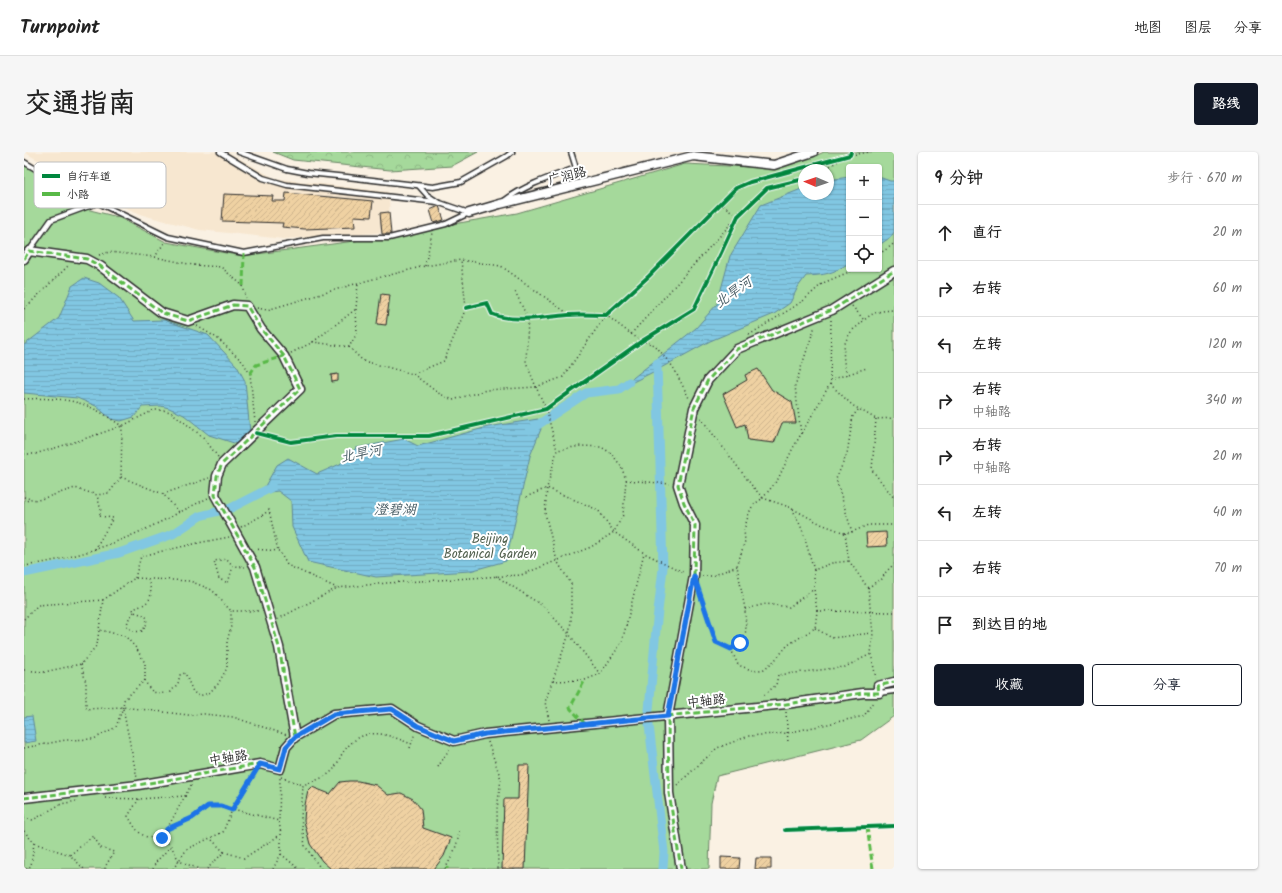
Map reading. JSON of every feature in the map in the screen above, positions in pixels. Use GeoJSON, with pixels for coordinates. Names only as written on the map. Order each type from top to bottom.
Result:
{"type":"FeatureCollection","features":[{"type":"Feature","properties":{"kind":"street","name":"广润路"},"geometry":{"type":"LineString","coordinates":[[469,213],[693,156],[774,165],[813,152]]}},
{"type":"Feature","properties":{"kind":"street"},"geometry":{"type":"LineString","coordinates":[[24,259],[29,251],[87,259],[100,266],[162,313],[188,321],[233,305],[247,306],[261,329],[284,356],[300,389],[256,433],[222,464],[217,476],[215,495],[255,567],[279,647],[295,737]]}},
{"type":"Feature","properties":{"kind":"street"},"geometry":{"type":"LineString","coordinates":[[681,869],[669,793],[668,716],[694,576],[695,525],[684,503],[678,485],[694,408],[708,380],[737,349],[832,310],[894,271]]}},
{"type":"Feature","properties":{"kind":"street","name":"中轴路"},"geometry":{"type":"LineString","coordinates":[[24,798],[138,784],[260,764],[280,769],[286,747],[295,737],[334,714],[392,709],[418,726],[454,741],[485,734],[786,704],[863,693],[878,689],[894,682]]}},
{"type":"Feature","properties":{"kind":"lane"},"geometry":{"type":"LineString","coordinates":[[220,152],[263,178],[287,185],[437,202],[469,213]]}},
{"type":"Feature","properties":{"kind":"lane"},"geometry":{"type":"LineString","coordinates":[[239,152],[287,169],[308,173],[433,187],[461,182],[512,152]]}},
{"type":"Feature","properties":{"kind":"lane"},"geometry":{"type":"LineString","coordinates":[[500,204],[514,194],[532,185],[576,168],[571,152]]}},
{"type":"Feature","properties":{"kind":"lane"},"geometry":{"type":"LineString","coordinates":[[24,162],[34,168]]}},
{"type":"Feature","properties":{"kind":"lane"},"geometry":{"type":"LineString","coordinates":[[419,185],[427,195],[437,202]]}},
{"type":"Feature","properties":{"kind":"lane"},"geometry":{"type":"LineString","coordinates":[[29,251],[51,220],[83,208]]}},
{"type":"Feature","properties":{"kind":"lane"},"geometry":{"type":"LineString","coordinates":[[107,208],[168,237],[244,253],[323,238],[389,238],[434,228],[469,213]]}},
{"type":"Feature","properties":{"kind":"lane"},"geometry":{"type":"LineString","coordinates":[[878,689],[894,691]]}},
{"type":"Feature","properties":{"kind":"path"},"geometry":{"type":"LineString","coordinates":[[834,164],[850,155],[851,152]]}},
{"type":"Feature","properties":{"kind":"path"},"geometry":{"type":"LineString","coordinates":[[313,342],[349,347],[363,361],[413,374],[438,393],[453,400],[486,390],[536,387],[563,377],[606,315],[648,276],[736,188],[750,182],[850,155],[870,152]]}},
{"type":"Feature","properties":{"kind":"path"},"geometry":{"type":"LineString","coordinates":[[631,334],[738,216],[767,188],[798,180]]}},
{"type":"Feature","properties":{"kind":"path"},"geometry":{"type":"LineString","coordinates":[[720,203],[738,216]]}},
{"type":"Feature","properties":{"kind":"path"},"geometry":{"type":"LineString","coordinates":[[188,321],[217,338],[242,362],[250,374],[256,433],[291,442],[336,436],[429,436],[546,409],[642,341],[694,309],[738,216]]}},
{"type":"Feature","properties":{"kind":"path"},"geometry":{"type":"LineString","coordinates":[[425,266],[434,228]]}},
{"type":"Feature","properties":{"kind":"path"},"geometry":{"type":"LineString","coordinates":[[155,257],[168,237]]}},
{"type":"Feature","properties":{"kind":"path"},"geometry":{"type":"LineString","coordinates":[[882,252],[894,243]]}},
{"type":"Feature","properties":{"kind":"path"},"geometry":{"type":"LineString","coordinates":[[891,246],[894,249]]}},
{"type":"Feature","properties":{"kind":"path"},"geometry":{"type":"LineString","coordinates":[[87,259],[109,252],[221,267],[243,286],[247,306],[267,310],[358,283],[425,266],[461,260],[502,266],[570,315]]}},
{"type":"Feature","properties":{"kind":"path"},"geometry":{"type":"LineString","coordinates":[[24,309],[76,258]]}},
{"type":"Feature","properties":{"kind":"path"},"geometry":{"type":"LineString","coordinates":[[413,374],[444,361],[466,308],[461,260]]}},
{"type":"Feature","properties":{"kind":"path"},"geometry":{"type":"LineString","coordinates":[[737,349],[750,334],[803,301],[823,283],[849,272]]}},
{"type":"Feature","properties":{"kind":"path"},"geometry":{"type":"LineString","coordinates":[[349,347],[357,333],[356,309],[358,283]]}},
{"type":"Feature","properties":{"kind":"path"},"geometry":{"type":"LineString","coordinates":[[514,289],[528,319],[526,362],[546,409],[557,450],[547,488],[545,513],[557,561],[571,584],[571,621],[569,634],[545,702],[551,728]]}},
{"type":"Feature","properties":{"kind":"path"},"geometry":{"type":"LineString","coordinates":[[847,300],[864,320]]}},
{"type":"Feature","properties":{"kind":"path"},"geometry":{"type":"LineString","coordinates":[[466,308],[487,303],[492,314],[498,317],[528,319],[570,315],[606,315],[642,341],[655,345],[673,367],[694,408],[753,487],[763,498],[792,508],[821,524],[845,533],[852,532],[868,524],[894,525]]}},
{"type":"Feature","properties":{"kind":"path"},"geometry":{"type":"LineString","coordinates":[[284,356],[313,342],[356,309]]}},
{"type":"Feature","properties":{"kind":"path"},"geometry":{"type":"LineString","coordinates":[[731,649],[740,643],[746,631],[745,609],[737,566],[745,541],[744,530],[749,513],[753,505],[763,498],[778,479],[793,448],[830,384],[832,310]]}},
{"type":"Feature","properties":{"kind":"path"},"geometry":{"type":"LineString","coordinates":[[847,375],[843,362],[844,345],[849,334],[869,315],[894,310]]}},
{"type":"Feature","properties":{"kind":"path"},"geometry":{"type":"LineString","coordinates":[[801,434],[795,386],[819,315]]}},
{"type":"Feature","properties":{"kind":"path"},"geometry":{"type":"LineString","coordinates":[[830,380],[867,368]]}},
{"type":"Feature","properties":{"kind":"path"},"geometry":{"type":"LineString","coordinates":[[830,384],[852,406],[876,419],[894,418]]}},
{"type":"Feature","properties":{"kind":"path"},"geometry":{"type":"LineString","coordinates":[[24,399],[46,398],[74,402],[93,408],[122,426]]}},
{"type":"Feature","properties":{"kind":"path"},"geometry":{"type":"LineString","coordinates":[[852,532],[836,479],[847,454],[853,416],[859,409]]}},
{"type":"Feature","properties":{"kind":"path"},"geometry":{"type":"LineString","coordinates":[[24,454],[35,454],[122,426],[154,410],[164,410],[171,412],[203,437],[222,464]]}},
{"type":"Feature","properties":{"kind":"path"},"geometry":{"type":"LineString","coordinates":[[876,419],[872,470],[894,498]]}},
{"type":"Feature","properties":{"kind":"path"},"geometry":{"type":"LineString","coordinates":[[24,496],[38,500],[75,488],[97,495],[109,493],[121,477],[122,426]]}},
{"type":"Feature","properties":{"kind":"path"},"geometry":{"type":"LineString","coordinates":[[271,623],[337,588],[387,583],[521,575],[591,547],[614,532],[623,515],[626,480],[621,466],[611,453],[601,447],[581,446],[557,450]]}},
{"type":"Feature","properties":{"kind":"path"},"geometry":{"type":"LineString","coordinates":[[163,494],[217,476]]}},
{"type":"Feature","properties":{"kind":"path"},"geometry":{"type":"LineString","coordinates":[[121,477],[163,494],[179,512]]}},
{"type":"Feature","properties":{"kind":"path"},"geometry":{"type":"LineString","coordinates":[[626,480],[678,485]]}},
{"type":"Feature","properties":{"kind":"path"},"geometry":{"type":"LineString","coordinates":[[526,497],[547,488],[598,510],[614,532],[645,554],[694,576],[712,576],[737,566]]}},
{"type":"Feature","properties":{"kind":"path"},"geometry":{"type":"LineString","coordinates":[[95,550],[113,518],[99,516],[101,511],[97,495]]}},
{"type":"Feature","properties":{"kind":"path"},"geometry":{"type":"LineString","coordinates":[[24,566],[53,562],[95,550],[139,532],[215,495]]}},
{"type":"Feature","properties":{"kind":"path"},"geometry":{"type":"LineString","coordinates":[[24,502],[31,499]]}},
{"type":"Feature","properties":{"kind":"path"},"geometry":{"type":"LineString","coordinates":[[792,508],[802,529],[814,570],[814,589],[817,611],[815,628]]}},
{"type":"Feature","properties":{"kind":"path"},"geometry":{"type":"LineString","coordinates":[[135,578],[141,556],[236,533],[264,515],[269,510],[279,551],[287,564],[337,588]]}},
{"type":"Feature","properties":{"kind":"path"},"geometry":{"type":"LineString","coordinates":[[669,793],[717,748],[749,736],[787,733],[864,716],[878,689],[870,654],[873,633],[868,588],[849,561],[845,533]]}},
{"type":"Feature","properties":{"kind":"path"},"geometry":{"type":"LineString","coordinates":[[244,548],[279,551]]}},
{"type":"Feature","properties":{"kind":"path"},"geometry":{"type":"LineString","coordinates":[[552,682],[585,680],[600,674],[622,642],[645,554]]}},
{"type":"Feature","properties":{"kind":"path"},"geometry":{"type":"LineString","coordinates":[[233,566],[228,583],[220,579],[214,561],[227,559],[233,566],[255,567]]}},
{"type":"Feature","properties":{"kind":"path"},"geometry":{"type":"LineString","coordinates":[[814,570],[832,563],[849,561]]}},
{"type":"Feature","properties":{"kind":"path"},"geometry":{"type":"LineString","coordinates":[[868,588],[882,579],[885,573],[894,564]]}},
{"type":"Feature","properties":{"kind":"path"},"geometry":{"type":"LineString","coordinates":[[496,576],[543,606],[569,634],[600,674]]}},
{"type":"Feature","properties":{"kind":"path"},"geometry":{"type":"LineString","coordinates":[[24,619],[38,605],[103,600],[135,578],[190,581],[212,590],[231,611],[231,626],[227,642],[227,668],[218,684],[209,692],[199,696],[194,692],[186,673],[180,675],[178,683],[171,692],[161,694],[153,693],[147,687],[145,680],[145,663],[136,648],[125,636],[100,630]]}},
{"type":"Feature","properties":{"kind":"path"},"geometry":{"type":"LineString","coordinates":[[134,612],[144,615],[147,618],[146,626],[142,631],[136,632],[127,626],[128,620],[134,612],[133,609],[145,604],[150,599],[151,592],[148,579]]}},
{"type":"Feature","properties":{"kind":"path"},"geometry":{"type":"LineString","coordinates":[[745,609],[766,604],[789,607],[814,589]]}},
{"type":"Feature","properties":{"kind":"path"},"geometry":{"type":"LineString","coordinates":[[699,591],[716,642],[731,649],[738,665],[754,671],[764,669],[788,645],[815,628]]}},
{"type":"Feature","properties":{"kind":"path"},"geometry":{"type":"LineString","coordinates":[[24,670],[44,672],[81,664],[97,645],[103,600]]}},
{"type":"Feature","properties":{"kind":"path"},"geometry":{"type":"LineString","coordinates":[[231,611],[268,611]]}},
{"type":"Feature","properties":{"kind":"path"},"geometry":{"type":"LineString","coordinates":[[817,611],[894,612]]}},
{"type":"Feature","properties":{"kind":"path"},"geometry":{"type":"LineString","coordinates":[[815,628],[832,638],[873,633]]}},
{"type":"Feature","properties":{"kind":"path"},"geometry":{"type":"LineString","coordinates":[[762,706],[763,696],[776,685],[778,675],[845,667],[870,654]]}},
{"type":"Feature","properties":{"kind":"path"},"geometry":{"type":"LineString","coordinates":[[81,664],[86,683],[86,709],[123,707],[188,715],[204,714],[233,717],[295,737]]}},
{"type":"Feature","properties":{"kind":"path"},"geometry":{"type":"LineString","coordinates":[[24,748],[66,740],[94,739],[116,727],[124,700],[145,680]]}},
{"type":"Feature","properties":{"kind":"path"},"geometry":{"type":"LineString","coordinates":[[786,704],[788,743]]}},
{"type":"Feature","properties":{"kind":"path"},"geometry":{"type":"LineString","coordinates":[[123,707],[138,784]]}},
{"type":"Feature","properties":{"kind":"path"},"geometry":{"type":"LineString","coordinates":[[410,748],[418,726]]}},
{"type":"Feature","properties":{"kind":"path"},"geometry":{"type":"LineString","coordinates":[[273,869],[280,854],[281,834],[278,821],[280,777],[303,785],[326,776],[334,770],[344,751],[353,742],[360,737],[370,734],[380,733],[389,735],[411,744]]}},
{"type":"Feature","properties":{"kind":"path"},"geometry":{"type":"LineString","coordinates":[[485,734],[501,779],[496,809],[498,869]]}},
{"type":"Feature","properties":{"kind":"path"},"geometry":{"type":"LineString","coordinates":[[438,767],[454,741]]}},
{"type":"Feature","properties":{"kind":"path"},"geometry":{"type":"LineString","coordinates":[[173,869],[187,849],[223,832],[232,810],[260,764]]}},
{"type":"Feature","properties":{"kind":"path"},"geometry":{"type":"LineString","coordinates":[[162,838],[191,787],[192,775]]}},
{"type":"Feature","properties":{"kind":"path"},"geometry":{"type":"LineString","coordinates":[[303,785],[301,818],[305,846],[321,869]]}},
{"type":"Feature","properties":{"kind":"path"},"geometry":{"type":"LineString","coordinates":[[102,798],[139,799],[186,796]]}},
{"type":"Feature","properties":{"kind":"path"},"geometry":{"type":"LineString","coordinates":[[139,799],[128,816],[137,832],[150,838],[162,838],[171,846],[180,861],[199,869]]}},
{"type":"Feature","properties":{"kind":"path"},"geometry":{"type":"LineString","coordinates":[[24,818],[34,820],[61,804]]}},
{"type":"Feature","properties":{"kind":"path"},"geometry":{"type":"LineString","coordinates":[[167,829],[192,818],[208,806],[221,806],[278,821]]}},
{"type":"Feature","properties":{"kind":"path"},"geometry":{"type":"LineString","coordinates":[[24,831],[34,843],[70,855],[84,869]]}},
{"type":"Feature","properties":{"kind":"path"},"geometry":{"type":"LineString","coordinates":[[445,869],[453,855],[459,837],[459,831]]}},
{"type":"Feature","properties":{"kind":"path"},"geometry":{"type":"LineString","coordinates":[[210,838],[224,852],[244,858],[281,834]]}},
{"type":"Feature","properties":{"kind":"path"},"geometry":{"type":"LineString","coordinates":[[70,855],[93,836],[101,848],[114,852],[105,869]]}},
{"type":"Feature","properties":{"kind":"path"},"geometry":{"type":"LineString","coordinates":[[26,869],[31,866],[34,843]]}},
{"type":"Feature","properties":{"kind":"path"},"geometry":{"type":"LineString","coordinates":[[153,869],[156,862],[171,846]]}},
{"type":"Feature","properties":{"kind":"path"},"geometry":{"type":"LineString","coordinates":[[208,869],[224,852]]}},
{"type":"Feature","properties":{"kind":"path"},"geometry":{"type":"LineString","coordinates":[[280,854],[299,869]]}},
{"type":"Feature","properties":{"kind":"shaded area"},"geometry":{"type":"Polygon","coordinates":[[[24,152],[228,152],[274,178],[389,192],[390,232],[283,239],[200,230],[146,216],[126,208],[166,208],[166,162],[41,162],[24,152]]]}},
{"type":"Feature","properties":{"kind":"green space"},"geometry":{"type":"Polygon","coordinates":[[[273,152],[478,152],[452,166],[390,170],[293,160],[273,152]]]}},
{"type":"Feature","properties":{"kind":"green space","name":"Beijing Botanical Garden"},"geometry":{"type":"Polygon","coordinates":[[[824,152],[894,152],[894,716],[861,740],[717,776],[711,803],[709,869],[24,869],[24,159],[34,166],[34,208],[82,208],[118,217],[166,242],[242,256],[355,241],[517,213],[685,164],[771,168],[813,157],[824,152]]]}},
{"type":"Feature","properties":{"kind":"water"},"geometry":{"type":"Polygon","coordinates":[[[846,177],[846,265],[838,270],[828,273],[806,276],[798,287],[790,303],[774,314],[710,341],[619,389],[696,328],[717,304],[730,256],[761,205],[798,190],[798,200],[834,200],[834,179],[846,177]]]}},
{"type":"Feature","properties":{"kind":"water"},"geometry":{"type":"Polygon","coordinates":[[[882,178],[894,181],[894,232],[891,237],[882,243],[882,178]]]}},
{"type":"Feature","properties":{"kind":"water"},"geometry":{"type":"Polygon","coordinates":[[[84,278],[99,283],[119,298],[134,321],[164,320],[208,335],[237,366],[245,381],[250,432],[237,444],[209,435],[184,415],[161,406],[142,407],[134,417],[121,421],[111,419],[96,406],[77,398],[24,393],[24,345],[59,318],[72,286],[84,278]]]}},
{"type":"Feature","properties":{"kind":"water","name":"澄碧湖"},"geometry":{"type":"Polygon","coordinates":[[[538,419],[541,429],[530,456],[506,561],[470,571],[376,577],[308,562],[292,527],[291,501],[278,491],[261,493],[277,465],[288,458],[317,474],[340,464],[356,448],[404,439],[418,446],[488,427],[538,419]]]}},
{"type":"Feature","properties":{"kind":"water"},"geometry":{"type":"Polygon","coordinates":[[[32,716],[36,741],[24,743],[24,717],[32,716]]]}},
{"type":"Feature","properties":{"kind":"building"},"geometry":{"type":"Polygon","coordinates":[[[286,193],[373,201],[371,217],[354,216],[355,227],[305,229],[282,227],[283,223],[222,221],[224,194],[273,196],[272,201],[285,201],[286,193]]]}},
{"type":"Feature","properties":{"kind":"building"},"geometry":{"type":"Polygon","coordinates":[[[439,206],[444,220],[434,223],[430,210],[439,206]]]}},
{"type":"Feature","properties":{"kind":"building"},"geometry":{"type":"Polygon","coordinates":[[[389,212],[391,234],[382,234],[380,213],[389,212]]]}},
{"type":"Feature","properties":{"kind":"building"},"geometry":{"type":"Polygon","coordinates":[[[381,294],[390,295],[386,325],[377,324],[381,294]]]}},
{"type":"Feature","properties":{"kind":"building"},"geometry":{"type":"Polygon","coordinates":[[[758,369],[772,390],[792,402],[796,423],[782,423],[774,443],[748,440],[745,424],[737,427],[723,394],[747,380],[745,375],[758,369]]]}},
{"type":"Feature","properties":{"kind":"building"},"geometry":{"type":"Polygon","coordinates":[[[338,374],[338,381],[332,382],[331,375],[338,374]]]}},
{"type":"Feature","properties":{"kind":"building"},"geometry":{"type":"Polygon","coordinates":[[[886,532],[887,546],[867,547],[866,533],[886,532]]]}},
{"type":"Feature","properties":{"kind":"building"},"geometry":{"type":"Polygon","coordinates":[[[519,765],[529,765],[525,869],[502,869],[504,799],[518,799],[519,765]]]}},
{"type":"Feature","properties":{"kind":"building"},"geometry":{"type":"Polygon","coordinates":[[[358,781],[376,785],[388,795],[401,793],[413,799],[421,809],[423,828],[451,838],[444,856],[434,869],[331,869],[322,861],[310,844],[304,821],[308,791],[312,787],[330,794],[340,782],[358,781]]]}},
{"type":"Feature","properties":{"kind":"building"},"geometry":{"type":"Polygon","coordinates":[[[721,857],[740,858],[739,869],[721,869],[721,857]]]}},
{"type":"Feature","properties":{"kind":"building"},"geometry":{"type":"Polygon","coordinates":[[[756,858],[771,858],[771,869],[755,869],[756,858]]]}},
{"type":"Feature","properties":{"kind":"waterway"},"geometry":{"type":"LineString","coordinates":[[649,710],[663,568],[657,363]]}},
{"type":"Feature","properties":{"kind":"waterway","name":"北旱河"},"geometry":{"type":"LineString","coordinates":[[530,430],[586,393],[619,389],[629,382]]}},
{"type":"Feature","properties":{"kind":"waterway","name":"北旱河"},"geometry":{"type":"LineString","coordinates":[[24,573],[119,553],[173,534],[200,516],[231,508],[272,487]]}},
{"type":"Feature","properties":{"kind":"waterway"},"geometry":{"type":"LineString","coordinates":[[649,725],[664,852],[663,869]]}},
{"type":"Feature","properties":{"kind":"marked path"},"geometry":{"type":"LineString","coordinates":[[24,259],[29,251],[87,259],[100,266],[162,313],[188,321],[233,305],[247,306],[261,329],[284,356],[300,389],[222,464],[217,476],[215,495],[255,567],[279,647],[295,737]]}},
{"type":"Feature","properties":{"kind":"marked path"},"geometry":{"type":"LineString","coordinates":[[243,286],[244,253]]}},
{"type":"Feature","properties":{"kind":"marked path"},"geometry":{"type":"LineString","coordinates":[[681,869],[669,793],[668,716],[694,576],[695,525],[684,503],[678,485],[694,408],[708,380],[737,349],[832,310],[894,271]]}},
{"type":"Feature","properties":{"kind":"marked path"},"geometry":{"type":"LineString","coordinates":[[250,374],[256,365],[284,356]]}},
{"type":"Feature","properties":{"kind":"marked path"},"geometry":{"type":"LineString","coordinates":[[585,680],[570,708],[585,724]]}},
{"type":"Feature","properties":{"kind":"marked path"},"geometry":{"type":"LineString","coordinates":[[24,798],[138,785],[260,764],[280,769],[286,747],[295,737],[334,714],[392,709],[418,726],[454,741],[485,734],[786,704],[863,693],[879,693],[878,686],[894,682]]}},
{"type":"Feature","properties":{"kind":"marked path"},"geometry":{"type":"LineString","coordinates":[[867,827],[873,869]]}},
{"type":"Feature","properties":{"kind":"cycle path"},"geometry":{"type":"LineString","coordinates":[[466,308],[487,303],[492,314],[500,317],[519,319],[573,315],[606,315],[649,276],[736,188],[750,182],[850,155],[851,152]]}},
{"type":"Feature","properties":{"kind":"cycle path"},"geometry":{"type":"LineString","coordinates":[[256,433],[291,442],[336,436],[429,436],[546,409],[642,341],[694,309],[738,216],[767,188],[798,180]]}},
{"type":"Feature","properties":{"kind":"cycle path"},"geometry":{"type":"LineString","coordinates":[[785,830],[894,826]]}},
{"type":"Feature","properties":{"kind":"route"},"geometry":{"type":"LineString","coordinates":[[162,838],[167,829],[192,818],[208,806],[221,806],[232,810],[260,764],[280,769],[286,747],[295,737],[334,714],[392,709],[418,726],[454,741],[485,734],[668,716],[694,576],[716,642],[731,649],[740,643]]}}]}
